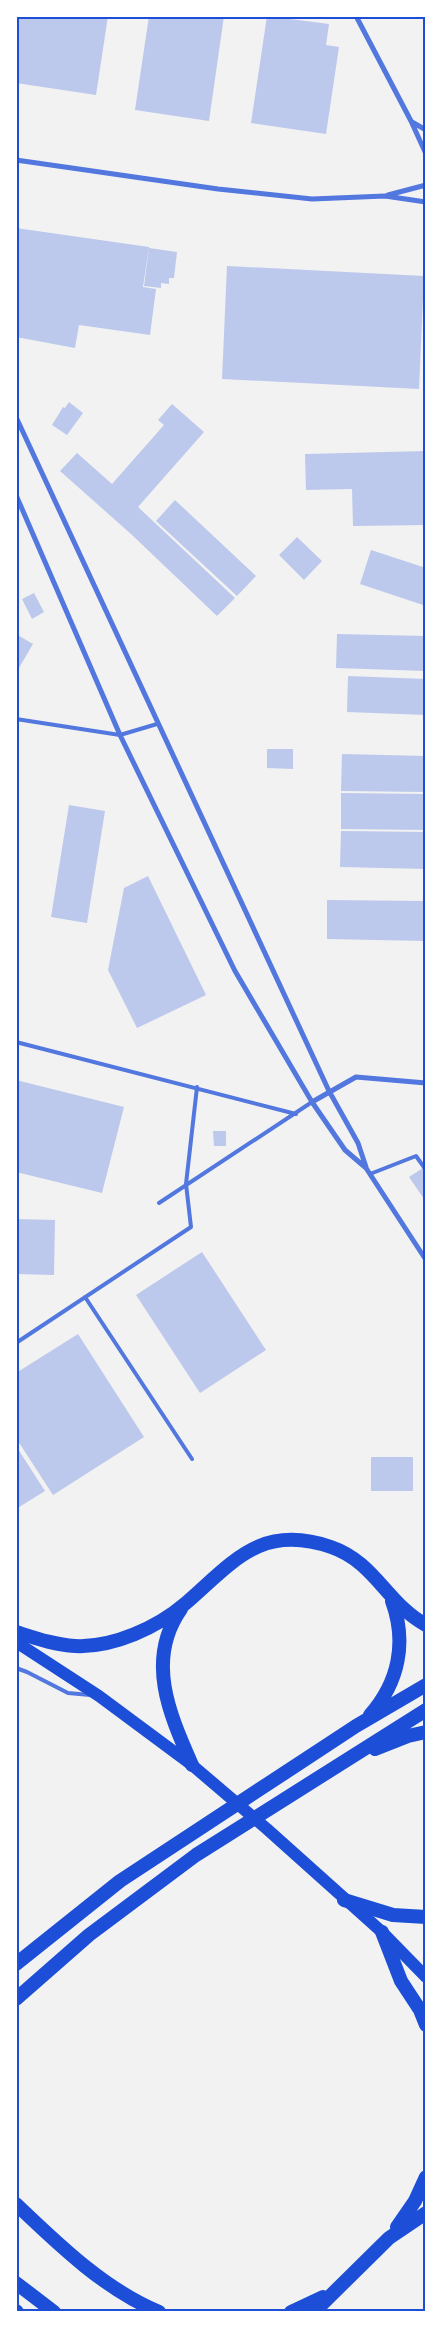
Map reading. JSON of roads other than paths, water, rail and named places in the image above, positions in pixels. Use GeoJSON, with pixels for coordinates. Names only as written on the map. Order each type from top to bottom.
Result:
{"type":"FeatureCollection","features":[{"type":"Feature","properties":{"kind":"highway"},"geometry":{"type":"LineString","coordinates":[[16,1632],[75,1646],[124,1637],[156,1623],[186,1602],[219,1571],[245,1552],[273,1542],[288,1540],[318,1543],[346,1553],[372,1572],[391,1598],[402,1609],[426,1625]]}},
{"type":"Feature","properties":{"kind":"highway"},"geometry":{"type":"LineString","coordinates":[[356,1726],[378,1706],[393,1680],[397,1666],[400,1638],[399,1624],[391,1598]]}},
{"type":"Feature","properties":{"kind":"highway"},"geometry":{"type":"LineString","coordinates":[[186,1602],[178,1613],[167,1638],[162,1678],[172,1719],[192,1765]]}},
{"type":"Feature","properties":{"kind":"highway"},"geometry":{"type":"LineString","coordinates":[[16,1964],[120,1881],[356,1726],[426,1685]]}},
{"type":"Feature","properties":{"kind":"highway"},"geometry":{"type":"LineString","coordinates":[[16,2000],[89,1935],[196,1855],[426,1710]]}},
{"type":"Feature","properties":{"kind":"highway"},"geometry":{"type":"LineString","coordinates":[[337,1765],[408,1736],[426,1732]]}},
{"type":"Feature","properties":{"kind":"highway"},"geometry":{"type":"LineString","coordinates":[[344,1900],[393,1915],[426,1917]]}},
{"type":"Feature","properties":{"kind":"highway"},"geometry":{"type":"LineString","coordinates":[[382,1932],[400,1980],[420,2010],[426,2024]]}},
{"type":"Feature","properties":{"kind":"highway"},"geometry":{"type":"LineString","coordinates":[[16,2010],[89,1935]]}},
{"type":"Feature","properties":{"kind":"highway"},"geometry":{"type":"LineString","coordinates":[[314,2312],[389,2238],[415,2201],[426,2177]]}},
{"type":"Feature","properties":{"kind":"highway"},"geometry":{"type":"LineString","coordinates":[[16,2204],[48,2235],[123,2295],[160,2312]]}},
{"type":"Feature","properties":{"kind":"highway"},"geometry":{"type":"LineString","coordinates":[[389,2238],[426,2213]]}},
{"type":"Feature","properties":{"kind":"highway"},"geometry":{"type":"LineString","coordinates":[[291,2312],[322,2297],[347,2281]]}},
{"type":"Feature","properties":{"kind":"highway"},"geometry":{"type":"LineString","coordinates":[[16,2283],[54,2312]]}},
{"type":"Feature","properties":{"kind":"main road"},"geometry":{"type":"LineString","coordinates":[[16,1642],[99,1696],[192,1765],[382,1932],[426,1976]]}},
{"type":"Feature","properties":{"kind":"street"},"geometry":{"type":"LineString","coordinates":[[356,16],[411,121],[426,154]]}},
{"type":"Feature","properties":{"kind":"street"},"geometry":{"type":"LineString","coordinates":[[411,121],[426,130]]}},
{"type":"Feature","properties":{"kind":"street"},"geometry":{"type":"LineString","coordinates":[[16,160],[218,189],[312,199],[385,196],[426,202]]}},
{"type":"Feature","properties":{"kind":"street"},"geometry":{"type":"LineString","coordinates":[[385,196],[426,185]]}},
{"type":"Feature","properties":{"kind":"street"},"geometry":{"type":"LineString","coordinates":[[16,417],[329,1091],[358,1143],[366,1168]]}},
{"type":"Feature","properties":{"kind":"street"},"geometry":{"type":"LineString","coordinates":[[16,495],[120,735],[235,971],[312,1102],[345,1150],[366,1168],[426,1260]]}},
{"type":"Feature","properties":{"kind":"street"},"geometry":{"type":"LineString","coordinates":[[312,1102],[356,1077],[426,1083]]}},
{"type":"Feature","properties":{"kind":"lane"},"geometry":{"type":"LineString","coordinates":[[16,719],[120,735],[157,724]]}},
{"type":"Feature","properties":{"kind":"lane"},"geometry":{"type":"LineString","coordinates":[[16,1042],[296,1114]]}},
{"type":"Feature","properties":{"kind":"lane"},"geometry":{"type":"LineString","coordinates":[[16,1342],[191,1228],[186,1184],[196,1087]]}},
{"type":"Feature","properties":{"kind":"lane"},"geometry":{"type":"LineString","coordinates":[[159,1203],[312,1102]]}},
{"type":"Feature","properties":{"kind":"lane"},"geometry":{"type":"LineString","coordinates":[[370,1174],[416,1156],[426,1170]]}},
{"type":"Feature","properties":{"kind":"lane"},"geometry":{"type":"LineString","coordinates":[[85,1297],[192,1459]]}},
{"type":"Feature","properties":{"kind":"lane"},"geometry":{"type":"LineString","coordinates":[[16,1668],[68,1693],[99,1696]]}}]}
